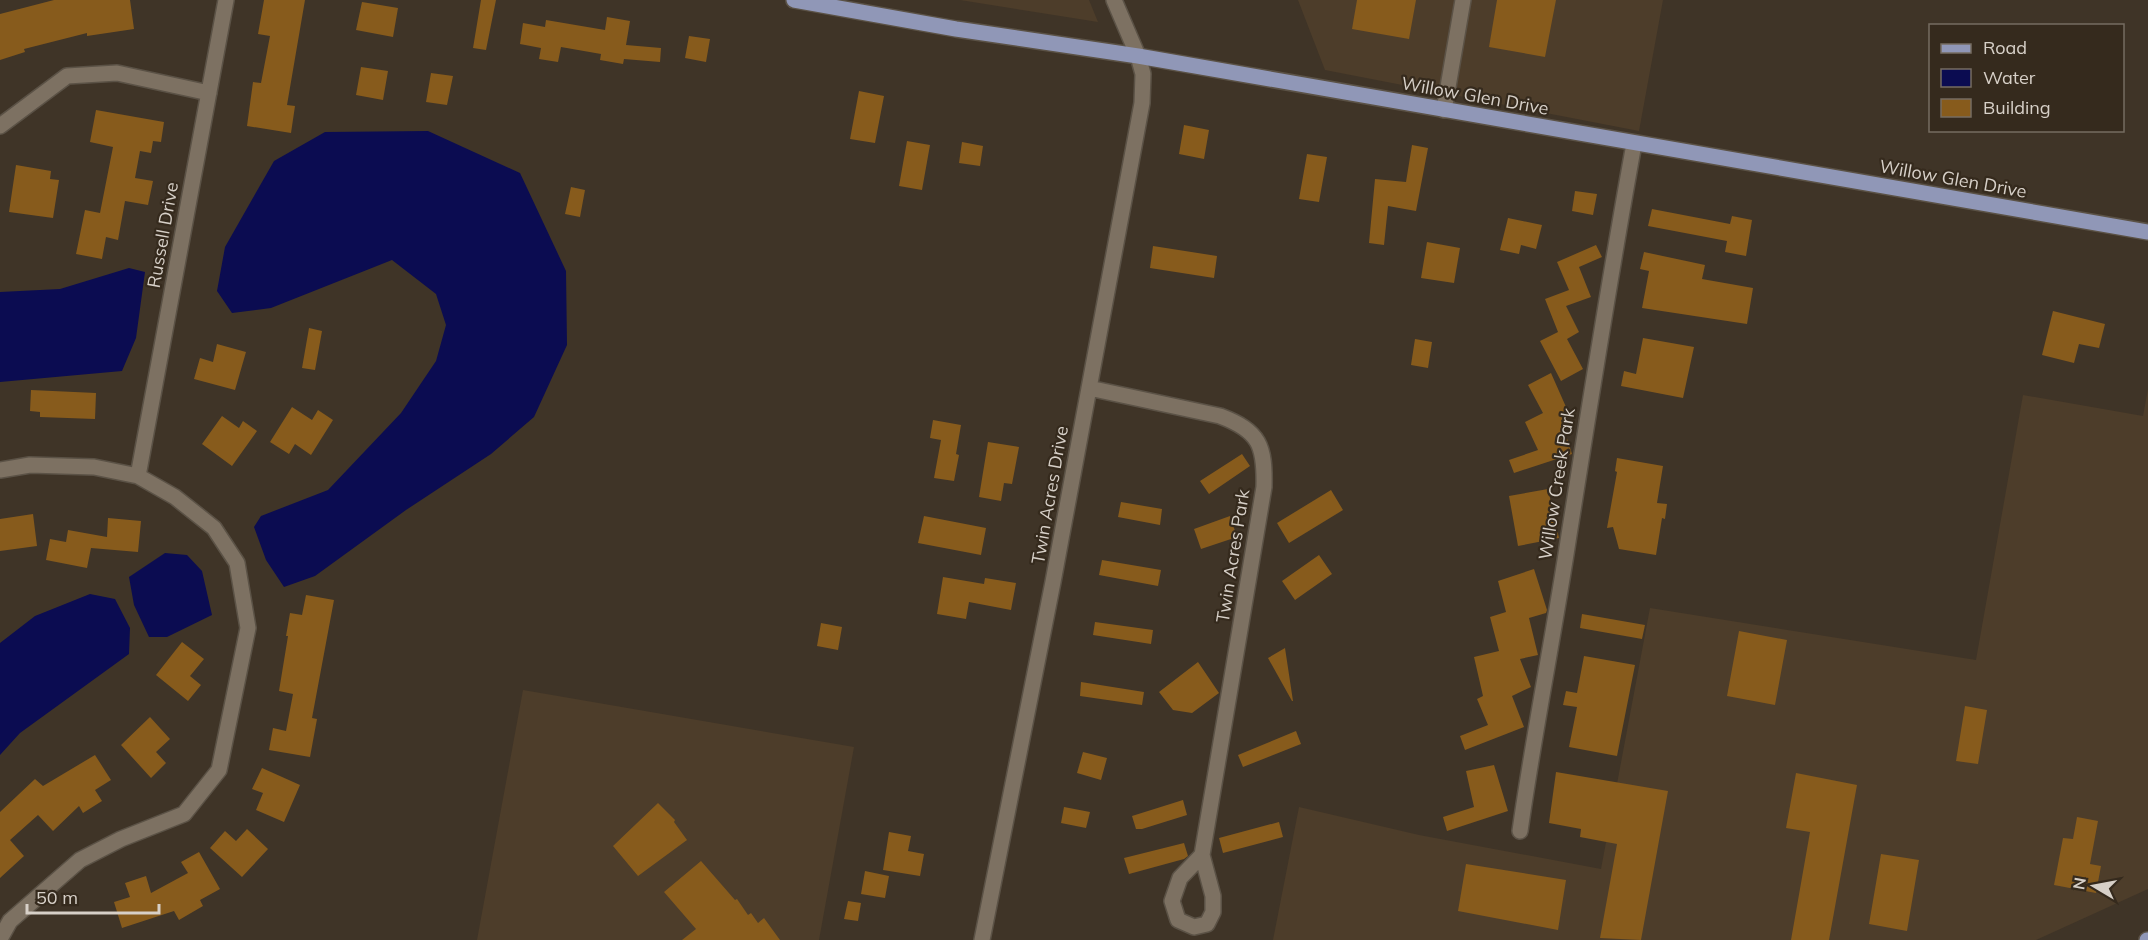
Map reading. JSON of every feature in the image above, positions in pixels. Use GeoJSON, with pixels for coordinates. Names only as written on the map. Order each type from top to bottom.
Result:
{"type":"FeatureCollection","features":[{"type":"Feature","properties":{"kind":"main road","name":"Willow Glen Drive"},"geometry":{"type":"LineString","coordinates":[[794,0],[956,29],[1138,56],[2148,232]]}},
{"type":"Feature","properties":{"kind":"street","name":"Russell Drive"},"geometry":{"type":"LineString","coordinates":[[138,476],[226,0]]}},
{"type":"Feature","properties":{"kind":"street","name":"Twin Acres Drive"},"geometry":{"type":"LineString","coordinates":[[982,940],[1053,582],[1142,103],[1144,82],[1138,56],[1114,0]]}},
{"type":"Feature","properties":{"kind":"street"},"geometry":{"type":"LineString","coordinates":[[1444,110],[1463,0]]}},
{"type":"Feature","properties":{"kind":"street"},"geometry":{"type":"LineString","coordinates":[[0,126],[67,76],[117,73],[209,93]]}},
{"type":"Feature","properties":{"kind":"street","name":"Willow Creek Park"},"geometry":{"type":"LineString","coordinates":[[1520,831],[1609,279],[1634,144]]}},
{"type":"Feature","properties":{"kind":"street","name":"Twin Acres Park"},"geometry":{"type":"LineString","coordinates":[[1089,388],[1220,416],[1236,422],[1252,433],[1263,452],[1264,487],[1202,855]]}},
{"type":"Feature","properties":{"kind":"street"},"geometry":{"type":"LineString","coordinates":[[0,470],[30,465],[94,467],[138,476],[175,497],[214,528],[237,563],[248,628],[219,770],[184,814],[121,839],[80,860],[10,921],[0,939]]}},
{"type":"Feature","properties":{"kind":"shaded area"},"geometry":{"type":"Polygon","coordinates":[[[960,0],[1089,0],[1098,22],[960,0]]]}},
{"type":"Feature","properties":{"kind":"shaded area"},"geometry":{"type":"Polygon","coordinates":[[[1298,0],[1663,0],[1639,131],[1325,70],[1298,0]]]}},
{"type":"Feature","properties":{"kind":"shaded area"},"geometry":{"type":"Polygon","coordinates":[[[2148,389],[2148,889],[2036,940],[1273,940],[1299,807],[1419,835],[1601,869],[1650,608],[1976,660],[2023,395],[2143,416],[2148,389]]]}},
{"type":"Feature","properties":{"kind":"shaded area"},"geometry":{"type":"Polygon","coordinates":[[[523,690],[854,747],[819,940],[477,940],[523,690]]]}},
{"type":"Feature","properties":{"kind":"water"},"geometry":{"type":"Polygon","coordinates":[[[428,131],[520,173],[566,271],[567,345],[534,417],[491,454],[406,510],[315,576],[284,587],[266,560],[254,527],[261,516],[328,490],[401,413],[436,361],[446,325],[436,294],[392,260],[271,308],[232,313],[217,291],[225,247],[274,161],[325,132],[428,131]]]}},
{"type":"Feature","properties":{"kind":"water"},"geometry":{"type":"Polygon","coordinates":[[[129,268],[145,272],[136,338],[122,371],[0,382],[0,292],[60,289],[129,268]]]}},
{"type":"Feature","properties":{"kind":"water"},"geometry":{"type":"Polygon","coordinates":[[[165,553],[187,555],[202,571],[212,615],[167,637],[149,637],[134,605],[129,577],[165,553]]]}},
{"type":"Feature","properties":{"kind":"water"},"geometry":{"type":"Polygon","coordinates":[[[90,594],[115,599],[130,628],[129,654],[20,733],[0,755],[0,643],[35,616],[90,594]]]}},
{"type":"Feature","properties":{"kind":"building"},"geometry":{"type":"Polygon","coordinates":[[[54,0],[130,0],[134,29],[87,36],[87,33],[24,49],[25,52],[0,60],[0,14],[54,0]]]}},
{"type":"Feature","properties":{"kind":"building"},"geometry":{"type":"Polygon","coordinates":[[[264,0],[305,0],[287,105],[295,106],[291,133],[247,126],[253,82],[261,83],[270,36],[258,34],[264,0]]]}},
{"type":"Feature","properties":{"kind":"building"},"geometry":{"type":"Polygon","coordinates":[[[481,0],[496,0],[486,50],[473,48],[481,0]]]}},
{"type":"Feature","properties":{"kind":"building"},"geometry":{"type":"Polygon","coordinates":[[[1357,0],[1416,0],[1409,39],[1352,29],[1357,0]]]}},
{"type":"Feature","properties":{"kind":"building"},"geometry":{"type":"Polygon","coordinates":[[[1497,0],[1556,0],[1545,57],[1489,47],[1497,0]]]}},
{"type":"Feature","properties":{"kind":"building"},"geometry":{"type":"Polygon","coordinates":[[[362,2],[398,8],[393,37],[356,30],[362,2]]]}},
{"type":"Feature","properties":{"kind":"building"},"geometry":{"type":"Polygon","coordinates":[[[607,17],[630,21],[626,45],[661,48],[660,62],[624,59],[623,64],[600,60],[601,54],[561,47],[558,62],[539,59],[541,48],[520,44],[523,23],[545,27],[546,20],[605,30],[607,17]]]}},
{"type":"Feature","properties":{"kind":"building"},"geometry":{"type":"Polygon","coordinates":[[[689,36],[710,39],[706,62],[685,58],[689,36]]]}},
{"type":"Feature","properties":{"kind":"building"},"geometry":{"type":"Polygon","coordinates":[[[361,67],[388,71],[383,100],[356,95],[361,67]]]}},
{"type":"Feature","properties":{"kind":"building"},"geometry":{"type":"Polygon","coordinates":[[[431,73],[453,76],[447,105],[426,102],[431,73]]]}},
{"type":"Feature","properties":{"kind":"building"},"geometry":{"type":"Polygon","coordinates":[[[859,91],[884,96],[875,143],[850,139],[859,91]]]}},
{"type":"Feature","properties":{"kind":"building"},"geometry":{"type":"Polygon","coordinates":[[[96,110],[164,122],[161,142],[153,141],[151,153],[140,151],[135,178],[153,181],[148,205],[125,201],[118,240],[106,237],[102,259],[76,254],[85,210],[100,213],[113,147],[90,142],[96,110]]]}},
{"type":"Feature","properties":{"kind":"building"},"geometry":{"type":"Polygon","coordinates":[[[1184,125],[1209,130],[1204,159],[1179,154],[1184,125]]]}},
{"type":"Feature","properties":{"kind":"building"},"geometry":{"type":"Polygon","coordinates":[[[907,141],[930,145],[922,190],[899,186],[907,141]]]}},
{"type":"Feature","properties":{"kind":"building"},"geometry":{"type":"Polygon","coordinates":[[[962,142],[983,146],[980,166],[959,163],[962,142]]]}},
{"type":"Feature","properties":{"kind":"building"},"geometry":{"type":"Polygon","coordinates":[[[1412,145],[1428,148],[1416,211],[1388,206],[1384,245],[1369,243],[1375,179],[1406,182],[1412,145]]]}},
{"type":"Feature","properties":{"kind":"building"},"geometry":{"type":"Polygon","coordinates":[[[1307,154],[1327,157],[1319,202],[1299,199],[1307,154]]]}},
{"type":"Feature","properties":{"kind":"building"},"geometry":{"type":"Polygon","coordinates":[[[16,165],[51,171],[50,179],[59,180],[53,218],[9,212],[16,165]]]}},
{"type":"Feature","properties":{"kind":"building"},"geometry":{"type":"Polygon","coordinates":[[[571,187],[585,190],[580,217],[565,214],[571,187]]]}},
{"type":"Feature","properties":{"kind":"building"},"geometry":{"type":"Polygon","coordinates":[[[1575,191],[1597,194],[1593,215],[1572,211],[1575,191]]]}},
{"type":"Feature","properties":{"kind":"building"},"geometry":{"type":"Polygon","coordinates":[[[1652,209],[1730,224],[1732,216],[1752,220],[1746,256],[1725,252],[1727,241],[1648,226],[1652,209]]]}},
{"type":"Feature","properties":{"kind":"building"},"geometry":{"type":"Polygon","coordinates":[[[1508,218],[1542,225],[1536,249],[1521,245],[1519,254],[1500,250],[1508,218]]]}},
{"type":"Feature","properties":{"kind":"building"},"geometry":{"type":"Polygon","coordinates":[[[1427,242],[1460,248],[1454,283],[1421,278],[1427,242]]]}},
{"type":"Feature","properties":{"kind":"building"},"geometry":{"type":"Polygon","coordinates":[[[1596,245],[1602,257],[1579,267],[1591,297],[1566,306],[1579,332],[1567,339],[1583,369],[1561,381],[1540,341],[1558,332],[1545,299],[1569,290],[1557,262],[1596,245]]]}},
{"type":"Feature","properties":{"kind":"building"},"geometry":{"type":"Polygon","coordinates":[[[1153,246],[1217,256],[1214,278],[1150,268],[1153,246]]]}},
{"type":"Feature","properties":{"kind":"building"},"geometry":{"type":"Polygon","coordinates":[[[1644,252],[1705,265],[1702,279],[1753,288],[1747,324],[1642,308],[1649,271],[1640,269],[1644,252]]]}},
{"type":"Feature","properties":{"kind":"building"},"geometry":{"type":"Polygon","coordinates":[[[2053,311],[2105,324],[2099,348],[2079,344],[2074,363],[2042,355],[2053,311]]]}},
{"type":"Feature","properties":{"kind":"building"},"geometry":{"type":"Polygon","coordinates":[[[309,328],[322,331],[315,370],[302,368],[309,328]]]}},
{"type":"Feature","properties":{"kind":"building"},"geometry":{"type":"Polygon","coordinates":[[[1643,338],[1694,347],[1683,398],[1621,386],[1624,371],[1636,374],[1643,338]]]}},
{"type":"Feature","properties":{"kind":"building"},"geometry":{"type":"Polygon","coordinates":[[[1415,339],[1432,342],[1428,368],[1411,365],[1415,339]]]}},
{"type":"Feature","properties":{"kind":"building"},"geometry":{"type":"Polygon","coordinates":[[[217,344],[246,352],[235,390],[194,379],[200,358],[213,362],[217,344]]]}},
{"type":"Feature","properties":{"kind":"building"},"geometry":{"type":"Polygon","coordinates":[[[1551,373],[1570,416],[1561,420],[1572,454],[1514,473],[1509,460],[1538,450],[1525,422],[1543,413],[1528,385],[1551,373]]]}},
{"type":"Feature","properties":{"kind":"building"},"geometry":{"type":"Polygon","coordinates":[[[31,390],[96,393],[95,419],[40,417],[40,412],[30,411],[31,390]]]}},
{"type":"Feature","properties":{"kind":"building"},"geometry":{"type":"Polygon","coordinates":[[[292,407],[312,420],[318,410],[333,420],[311,455],[295,444],[289,454],[270,442],[292,407]]]}},
{"type":"Feature","properties":{"kind":"building"},"geometry":{"type":"Polygon","coordinates":[[[222,416],[239,428],[243,421],[257,431],[232,466],[202,444],[222,416]]]}},
{"type":"Feature","properties":{"kind":"building"},"geometry":{"type":"Polygon","coordinates":[[[933,420],[961,425],[954,481],[934,478],[941,440],[930,438],[933,420]]]}},
{"type":"Feature","properties":{"kind":"building"},"geometry":{"type":"Polygon","coordinates":[[[988,442],[1019,447],[1012,484],[1004,483],[1001,501],[979,497],[988,442]]]}},
{"type":"Feature","properties":{"kind":"building"},"geometry":{"type":"Polygon","coordinates":[[[1242,454],[1250,466],[1209,494],[1200,481],[1242,454]]]}},
{"type":"Feature","properties":{"kind":"building"},"geometry":{"type":"Polygon","coordinates":[[[1617,458],[1663,466],[1657,503],[1667,504],[1665,519],[1662,518],[1656,555],[1619,549],[1613,527],[1607,528],[1617,472],[1615,471],[1617,458]]]}},
{"type":"Feature","properties":{"kind":"building"},"geometry":{"type":"Polygon","coordinates":[[[1548,489],[1559,538],[1518,546],[1509,496],[1548,489]]]}},
{"type":"Feature","properties":{"kind":"building"},"geometry":{"type":"Polygon","coordinates":[[[1331,490],[1343,510],[1289,543],[1277,523],[1331,490]]]}},
{"type":"Feature","properties":{"kind":"building"},"geometry":{"type":"Polygon","coordinates":[[[1121,502],[1162,509],[1160,525],[1118,517],[1121,502]]]}},
{"type":"Feature","properties":{"kind":"building"},"geometry":{"type":"Polygon","coordinates":[[[33,514],[37,546],[0,551],[0,519],[33,514]]]}},
{"type":"Feature","properties":{"kind":"building"},"geometry":{"type":"Polygon","coordinates":[[[924,516],[986,528],[981,555],[918,543],[924,516]]]}},
{"type":"Feature","properties":{"kind":"building"},"geometry":{"type":"Polygon","coordinates":[[[1230,516],[1237,537],[1201,549],[1194,529],[1230,516]]]}},
{"type":"Feature","properties":{"kind":"building"},"geometry":{"type":"Polygon","coordinates":[[[108,518],[141,521],[138,552],[91,548],[87,568],[46,560],[50,539],[66,542],[68,530],[107,537],[108,518]]]}},
{"type":"Feature","properties":{"kind":"building"},"geometry":{"type":"Polygon","coordinates":[[[1319,555],[1332,574],[1295,600],[1282,581],[1319,555]]]}},
{"type":"Feature","properties":{"kind":"building"},"geometry":{"type":"Polygon","coordinates":[[[1102,560],[1161,570],[1158,586],[1099,575],[1102,560]]]}},
{"type":"Feature","properties":{"kind":"building"},"geometry":{"type":"Polygon","coordinates":[[[1534,569],[1547,610],[1546,613],[1529,618],[1538,655],[1520,659],[1531,687],[1512,696],[1524,727],[1465,750],[1460,736],[1488,725],[1477,699],[1483,696],[1474,657],[1499,651],[1490,617],[1506,612],[1498,581],[1534,569]]]}},
{"type":"Feature","properties":{"kind":"building"},"geometry":{"type":"Polygon","coordinates":[[[943,577],[984,584],[985,578],[1016,583],[1011,610],[969,602],[966,619],[937,614],[943,577]]]}},
{"type":"Feature","properties":{"kind":"building"},"geometry":{"type":"Polygon","coordinates":[[[306,595],[334,600],[312,718],[317,719],[310,757],[269,750],[273,728],[286,731],[293,694],[279,691],[288,636],[286,636],[290,613],[302,615],[306,595]]]}},
{"type":"Feature","properties":{"kind":"building"},"geometry":{"type":"Polygon","coordinates":[[[1582,614],[1645,625],[1642,639],[1580,628],[1582,614]]]}},
{"type":"Feature","properties":{"kind":"building"},"geometry":{"type":"Polygon","coordinates":[[[1095,622],[1153,630],[1151,644],[1093,635],[1095,622]]]}},
{"type":"Feature","properties":{"kind":"building"},"geometry":{"type":"Polygon","coordinates":[[[821,623],[842,627],[838,650],[817,646],[821,623]]]}},
{"type":"Feature","properties":{"kind":"building"},"geometry":{"type":"Polygon","coordinates":[[[1739,631],[1787,640],[1775,705],[1727,696],[1739,631]]]}},
{"type":"Feature","properties":{"kind":"building"},"geometry":{"type":"Polygon","coordinates":[[[182,642],[204,659],[190,676],[201,685],[188,701],[156,675],[182,642]]]}},
{"type":"Feature","properties":{"kind":"building"},"geometry":{"type":"Polygon","coordinates":[[[1285,648],[1293,701],[1268,658],[1285,648]]]}},
{"type":"Feature","properties":{"kind":"building"},"geometry":{"type":"Polygon","coordinates":[[[1584,656],[1635,665],[1617,756],[1569,747],[1577,707],[1563,705],[1566,691],[1577,693],[1584,656]]]}},
{"type":"Feature","properties":{"kind":"building"},"geometry":{"type":"Polygon","coordinates":[[[1198,662],[1219,693],[1192,713],[1173,710],[1159,692],[1198,662]]]}},
{"type":"Feature","properties":{"kind":"building"},"geometry":{"type":"Polygon","coordinates":[[[1081,682],[1144,692],[1142,705],[1080,696],[1081,682]]]}},
{"type":"Feature","properties":{"kind":"building"},"geometry":{"type":"Polygon","coordinates":[[[1965,706],[1987,710],[1978,764],[1956,761],[1965,706]]]}},
{"type":"Feature","properties":{"kind":"building"},"geometry":{"type":"Polygon","coordinates":[[[150,717],[170,739],[156,752],[166,763],[151,778],[121,745],[150,717]]]}},
{"type":"Feature","properties":{"kind":"building"},"geometry":{"type":"Polygon","coordinates":[[[1296,731],[1301,744],[1243,767],[1238,755],[1296,731]]]}},
{"type":"Feature","properties":{"kind":"building"},"geometry":{"type":"Polygon","coordinates":[[[1083,752],[1107,758],[1101,780],[1077,773],[1083,752]]]}},
{"type":"Feature","properties":{"kind":"building"},"geometry":{"type":"Polygon","coordinates":[[[95,755],[111,780],[95,790],[102,801],[83,813],[79,806],[53,831],[38,815],[10,840],[24,856],[0,878],[0,812],[35,779],[43,786],[95,755]]]}},
{"type":"Feature","properties":{"kind":"building"},"geometry":{"type":"Polygon","coordinates":[[[1494,765],[1508,811],[1447,831],[1443,817],[1474,807],[1466,771],[1494,765]]]}},
{"type":"Feature","properties":{"kind":"building"},"geometry":{"type":"Polygon","coordinates":[[[262,768],[300,785],[284,822],[256,810],[263,793],[252,789],[262,768]]]}},
{"type":"Feature","properties":{"kind":"building"},"geometry":{"type":"Polygon","coordinates":[[[1556,772],[1668,791],[1641,940],[1600,938],[1617,844],[1580,837],[1581,829],[1549,823],[1556,772]]]}},
{"type":"Feature","properties":{"kind":"building"},"geometry":{"type":"Polygon","coordinates":[[[1796,773],[1857,785],[1829,940],[1791,940],[1810,832],[1786,828],[1796,773]]]}},
{"type":"Feature","properties":{"kind":"building"},"geometry":{"type":"Polygon","coordinates":[[[1183,800],[1187,815],[1136,829],[1132,816],[1183,800]]]}},
{"type":"Feature","properties":{"kind":"building"},"geometry":{"type":"Polygon","coordinates":[[[658,803],[675,820],[674,822],[687,840],[638,876],[613,846],[658,803]]]}},
{"type":"Feature","properties":{"kind":"building"},"geometry":{"type":"Polygon","coordinates":[[[1064,807],[1090,812],[1086,828],[1061,823],[1064,807]]]}},
{"type":"Feature","properties":{"kind":"building"},"geometry":{"type":"Polygon","coordinates":[[[2077,817],[2098,821],[2090,864],[2101,866],[2096,893],[2054,885],[2063,838],[2073,839],[2077,817]]]}},
{"type":"Feature","properties":{"kind":"building"},"geometry":{"type":"Polygon","coordinates":[[[1279,822],[1283,837],[1223,853],[1219,838],[1279,822]]]}},
{"type":"Feature","properties":{"kind":"building"},"geometry":{"type":"Polygon","coordinates":[[[247,829],[268,849],[242,877],[210,848],[225,831],[236,841],[247,829]]]}},
{"type":"Feature","properties":{"kind":"building"},"geometry":{"type":"Polygon","coordinates":[[[889,832],[911,836],[908,851],[924,854],[920,876],[883,870],[889,832]]]}},
{"type":"Feature","properties":{"kind":"building"},"geometry":{"type":"Polygon","coordinates":[[[1184,843],[1188,856],[1184,859],[1129,874],[1124,858],[1184,843]]]}},
{"type":"Feature","properties":{"kind":"building"},"geometry":{"type":"Polygon","coordinates":[[[199,852],[220,889],[200,900],[203,906],[179,920],[174,911],[122,928],[114,902],[130,897],[125,883],[146,876],[151,893],[188,873],[181,862],[199,852]]]}},
{"type":"Feature","properties":{"kind":"building"},"geometry":{"type":"Polygon","coordinates":[[[1881,854],[1919,860],[1907,931],[1869,924],[1881,854]]]}},
{"type":"Feature","properties":{"kind":"building"},"geometry":{"type":"Polygon","coordinates":[[[701,861],[735,900],[737,899],[748,915],[751,913],[758,923],[764,918],[780,940],[682,940],[696,929],[664,892],[701,861]]]}},
{"type":"Feature","properties":{"kind":"building"},"geometry":{"type":"Polygon","coordinates":[[[1466,864],[1566,880],[1558,930],[1458,911],[1466,864]]]}},
{"type":"Feature","properties":{"kind":"building"},"geometry":{"type":"Polygon","coordinates":[[[865,871],[889,876],[885,898],[861,894],[865,871]]]}},
{"type":"Feature","properties":{"kind":"building"},"geometry":{"type":"Polygon","coordinates":[[[848,901],[861,903],[858,921],[844,919],[848,901]]]}}]}
